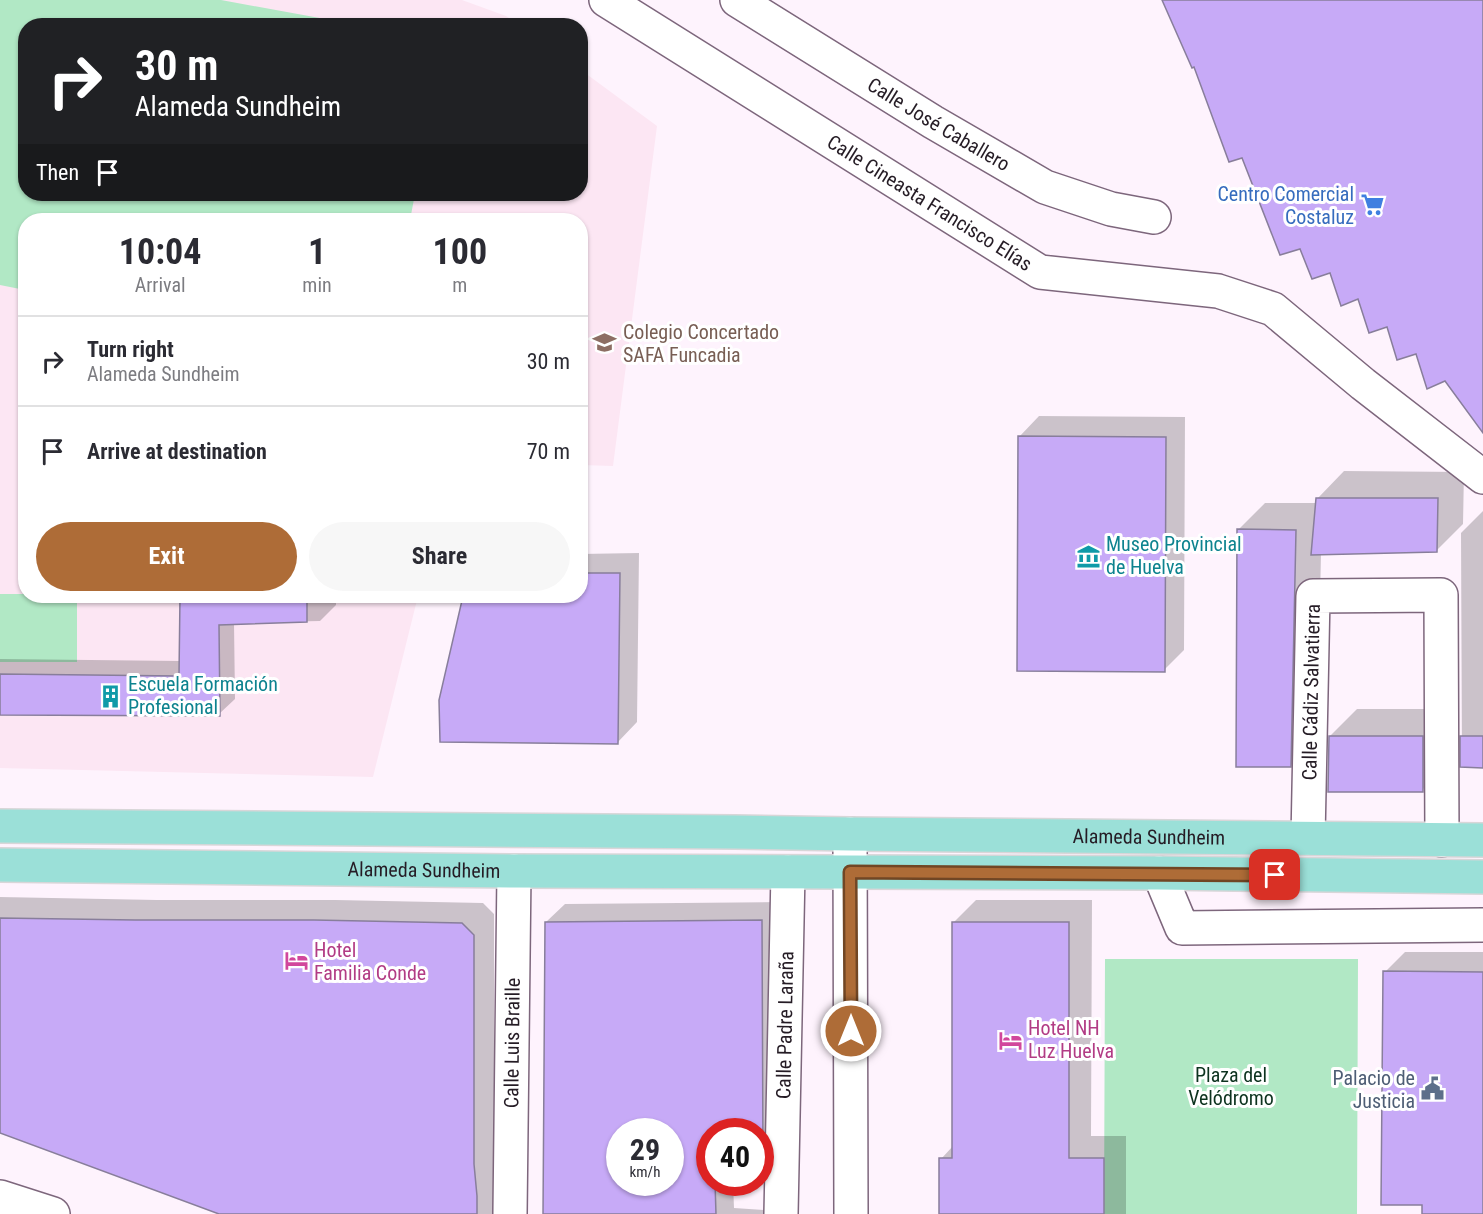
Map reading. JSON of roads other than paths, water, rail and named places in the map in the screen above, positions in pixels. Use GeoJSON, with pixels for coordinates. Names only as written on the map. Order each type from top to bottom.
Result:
{"type":"FeatureCollection","features":[{"type":"Feature","properties":{"kind":"main road","name":"Alameda Sundheim"},"geometry":{"type":"LineString","coordinates":[[0,826],[724,831],[1483,840]]}},
{"type":"Feature","properties":{"kind":"main road","name":"Alameda Sundheim"},"geometry":{"type":"LineString","coordinates":[[0,865],[514,871],[1159,873],[1483,877]]}},
{"type":"Feature","properties":{"kind":"street","name":"Calle Cineasta Francisco Elías"},"geometry":{"type":"LineString","coordinates":[[606,0],[1040,272],[1218,291],[1273,309],[1363,384],[1483,477]]}},
{"type":"Feature","properties":{"kind":"street","name":"Calle José Caballero"},"geometry":{"type":"LineString","coordinates":[[737,0],[933,122],[1045,187],[1111,208],[1154,217]]}},
{"type":"Feature","properties":{"kind":"street","name":"Calle Cádiz Salvatierra"},"geometry":{"type":"LineString","coordinates":[[1308,838],[1313,596],[1441,596],[1443,840]]}},
{"type":"Feature","properties":{"kind":"street"},"geometry":{"type":"LineString","coordinates":[[850,834],[851,1214]]}},
{"type":"Feature","properties":{"kind":"street","name":"Calle Luis Braille"},"geometry":{"type":"LineString","coordinates":[[510,1214],[514,871]]}},
{"type":"Feature","properties":{"kind":"street","name":"Calle Padre Laraña"},"geometry":{"type":"LineString","coordinates":[[781,1214],[788,872]]}},
{"type":"Feature","properties":{"kind":"street"},"geometry":{"type":"LineString","coordinates":[[1159,873],[1182,928],[1483,925]]}},
{"type":"Feature","properties":{"kind":"street"},"geometry":{"type":"LineString","coordinates":[[0,1197],[52,1214]]}},
{"type":"Feature","properties":{"kind":"place","name":"Centro Comercial Costaluz"},"geometry":{"type":"Point","coordinates":[1372,205]}},
{"type":"Feature","properties":{"kind":"place","name":"Colegio Concertado SAFA Funcadia"},"geometry":{"type":"Point","coordinates":[605,343]}},
{"type":"Feature","properties":{"kind":"place","name":"Museo Provincial de Huelva"},"geometry":{"type":"Point","coordinates":[1088,556]}},
{"type":"Feature","properties":{"kind":"place","name":"Escuela Formación Profesional"},"geometry":{"type":"Point","coordinates":[110,696]}},
{"type":"Feature","properties":{"kind":"place","name":"Hotel Familia Conde"},"geometry":{"type":"Point","coordinates":[296,961]}},
{"type":"Feature","properties":{"kind":"place","name":"Hotel NH Luz Huelva"},"geometry":{"type":"Point","coordinates":[1010,1040]}},
{"type":"Feature","properties":{"kind":"place","name":"Palacio de Justicia"},"geometry":{"type":"Point","coordinates":[1433,1089]}},
{"type":"Feature","properties":{"kind":"park label","name":"Plaza del Velódromo"},"geometry":{"type":"Point","coordinates":[1231,1086]}}]}
